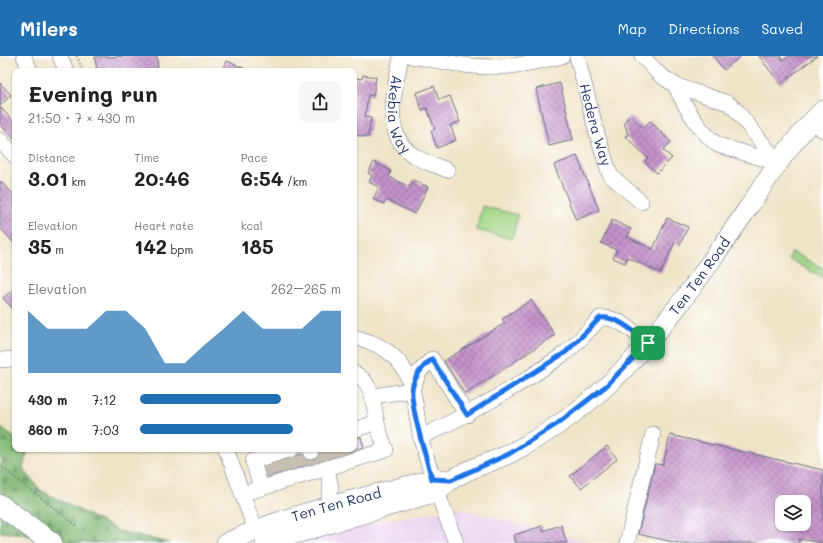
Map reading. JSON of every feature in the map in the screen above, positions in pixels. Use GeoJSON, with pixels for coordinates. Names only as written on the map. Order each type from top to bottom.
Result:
{"type":"FeatureCollection","features":[{"type":"Feature","properties":{"kind":"highway"},"geometry":{"type":"LineString","coordinates":[[0,505],[52,543]]}},
{"type":"Feature","properties":{"kind":"main road","name":"Ten Ten Road"},"geometry":{"type":"LineString","coordinates":[[226,543],[268,539],[435,486],[509,454],[557,424],[606,386],[648,343],[716,254],[778,163],[819,120]]}},
{"type":"Feature","properties":{"kind":"main road","name":"Ten Ten Road"},"geometry":{"type":"LineString","coordinates":[[268,539],[336,505],[435,486]]}},
{"type":"Feature","properties":{"kind":"street"},"geometry":{"type":"LineString","coordinates":[[24,56],[29,68]]}},
{"type":"Feature","properties":{"kind":"street"},"geometry":{"type":"LineString","coordinates":[[60,56],[65,68]]}},
{"type":"Feature","properties":{"kind":"street","name":"Akebia Way"},"geometry":{"type":"LineString","coordinates":[[402,56],[393,110],[396,133],[402,145],[413,156],[447,170]]}},
{"type":"Feature","properties":{"kind":"street"},"geometry":{"type":"LineString","coordinates":[[410,56],[441,62],[498,67],[536,62],[562,56]]}},
{"type":"Feature","properties":{"kind":"street","name":"Hedera Way"},"geometry":{"type":"LineString","coordinates":[[577,56],[597,134],[610,175],[641,202]]}},
{"type":"Feature","properties":{"kind":"street"},"geometry":{"type":"LineString","coordinates":[[642,56],[660,75],[675,85],[728,104],[737,111],[778,163]]}},
{"type":"Feature","properties":{"kind":"street"},"geometry":{"type":"LineString","coordinates":[[675,85],[702,130],[718,145],[778,163]]}},
{"type":"Feature","properties":{"kind":"street"},"geometry":{"type":"LineString","coordinates":[[694,117],[712,98]]}},
{"type":"Feature","properties":{"kind":"street"},"geometry":{"type":"LineString","coordinates":[[0,140],[12,153]]}},
{"type":"Feature","properties":{"kind":"street"},"geometry":{"type":"LineString","coordinates":[[421,437],[467,415],[566,352],[600,318],[616,320],[648,343]]}},
{"type":"Feature","properties":{"kind":"street"},"geometry":{"type":"LineString","coordinates":[[357,338],[378,345],[396,359],[406,372],[412,390],[421,437],[435,486],[456,543]]}},
{"type":"Feature","properties":{"kind":"street"},"geometry":{"type":"LineString","coordinates":[[0,360],[12,359]]}},
{"type":"Feature","properties":{"kind":"street"},"geometry":{"type":"LineString","coordinates":[[412,390],[419,372],[432,359],[467,415]]}},
{"type":"Feature","properties":{"kind":"street"},"geometry":{"type":"LineString","coordinates":[[261,488],[251,455],[307,462],[386,450],[377,422],[373,396],[360,376],[357,374]]}},
{"type":"Feature","properties":{"kind":"street"},"geometry":{"type":"LineString","coordinates":[[373,396],[412,390]]}},
{"type":"Feature","properties":{"kind":"street"},"geometry":{"type":"LineString","coordinates":[[357,429],[377,422]]}},
{"type":"Feature","properties":{"kind":"street"},"geometry":{"type":"LineString","coordinates":[[627,543],[653,434]]}},
{"type":"Feature","properties":{"kind":"street"},"geometry":{"type":"LineString","coordinates":[[228,452],[242,494],[268,539]]}},
{"type":"Feature","properties":{"kind":"street"},"geometry":{"type":"LineString","coordinates":[[242,494],[261,488],[307,462]]}},
{"type":"Feature","properties":{"kind":"street"},"geometry":{"type":"LineString","coordinates":[[307,462],[336,505]]}},
{"type":"Feature","properties":{"kind":"path"},"geometry":{"type":"LineString","coordinates":[[77,56],[82,68]]}},
{"type":"Feature","properties":{"kind":"path"},"geometry":{"type":"LineString","coordinates":[[0,466],[77,526]]}},
{"type":"Feature","properties":{"kind":"shaded area"},"geometry":{"type":"Polygon","coordinates":[[[458,508],[592,543],[303,543],[304,535],[458,508]]]}},
{"type":"Feature","properties":{"kind":"green space"},"geometry":{"type":"Polygon","coordinates":[[[482,206],[518,215],[512,239],[476,230],[482,206]]]}},
{"type":"Feature","properties":{"kind":"green space"},"geometry":{"type":"Polygon","coordinates":[[[792,252],[823,268],[823,278],[789,259],[792,252]]]}},
{"type":"Feature","properties":{"kind":"green space"},"geometry":{"type":"Polygon","coordinates":[[[0,427],[12,436],[12,452],[27,452],[23,468],[40,490],[119,531],[169,543],[57,543],[22,534],[0,532],[0,427]]]}},
{"type":"Feature","properties":{"kind":"building"},"geometry":{"type":"Polygon","coordinates":[[[157,56],[158,68],[97,68],[95,57],[157,56]]]}},
{"type":"Feature","properties":{"kind":"building"},"geometry":{"type":"Polygon","coordinates":[[[713,56],[741,56],[724,70],[713,56]]]}},
{"type":"Feature","properties":{"kind":"building"},"geometry":{"type":"Polygon","coordinates":[[[759,56],[780,56],[783,60],[789,56],[817,56],[780,84],[759,56]]]}},
{"type":"Feature","properties":{"kind":"building"},"geometry":{"type":"Polygon","coordinates":[[[227,61],[243,68],[224,68],[227,61]]]}},
{"type":"Feature","properties":{"kind":"building"},"geometry":{"type":"Polygon","coordinates":[[[363,75],[376,77],[373,96],[368,95],[365,117],[371,118],[368,137],[357,135],[357,78],[362,79],[363,75]]]}},
{"type":"Feature","properties":{"kind":"building"},"geometry":{"type":"Polygon","coordinates":[[[0,83],[11,95],[0,106],[0,83]]]}},
{"type":"Feature","properties":{"kind":"building"},"geometry":{"type":"Polygon","coordinates":[[[560,83],[573,140],[549,146],[536,89],[560,83]]]}},
{"type":"Feature","properties":{"kind":"building"},"geometry":{"type":"Polygon","coordinates":[[[434,86],[439,100],[450,96],[460,122],[450,125],[456,140],[437,148],[431,131],[435,129],[427,108],[422,110],[416,93],[434,86]]]}},
{"type":"Feature","properties":{"kind":"building"},"geometry":{"type":"Polygon","coordinates":[[[0,107],[12,120],[12,137],[0,124],[0,107]]]}},
{"type":"Feature","properties":{"kind":"building"},"geometry":{"type":"Polygon","coordinates":[[[630,116],[643,128],[650,121],[671,142],[663,150],[672,158],[657,173],[645,162],[648,158],[625,136],[628,135],[624,122],[630,116]]]}},
{"type":"Feature","properties":{"kind":"building"},"geometry":{"type":"Polygon","coordinates":[[[577,156],[599,210],[576,220],[554,165],[577,156]]]}},
{"type":"Feature","properties":{"kind":"building"},"geometry":{"type":"Polygon","coordinates":[[[374,162],[391,171],[389,177],[410,187],[413,180],[428,187],[415,214],[387,200],[384,204],[373,199],[379,187],[369,182],[372,175],[368,173],[374,162]]]}},
{"type":"Feature","properties":{"kind":"building"},"geometry":{"type":"Polygon","coordinates":[[[0,181],[12,193],[12,241],[0,228],[0,181]]]}},
{"type":"Feature","properties":{"kind":"building"},"geometry":{"type":"Polygon","coordinates":[[[667,218],[688,227],[680,245],[675,242],[661,273],[627,257],[625,263],[613,258],[617,250],[601,243],[612,220],[631,229],[627,237],[653,249],[667,218]]]}},
{"type":"Feature","properties":{"kind":"building"},"geometry":{"type":"Polygon","coordinates":[[[12,290],[12,308],[3,298],[12,290]]]}},
{"type":"Feature","properties":{"kind":"building"},"geometry":{"type":"Polygon","coordinates":[[[531,300],[555,335],[465,394],[444,361],[505,323],[502,319],[531,300]]]}},
{"type":"Feature","properties":{"kind":"building"},"geometry":{"type":"Polygon","coordinates":[[[670,435],[823,470],[823,543],[799,539],[799,543],[678,543],[638,534],[655,464],[663,465],[670,435]]]}},
{"type":"Feature","properties":{"kind":"building"},"geometry":{"type":"Polygon","coordinates":[[[361,437],[364,447],[357,449],[357,438],[361,437]]]}},
{"type":"Feature","properties":{"kind":"building"},"geometry":{"type":"Polygon","coordinates":[[[607,446],[617,459],[581,488],[570,476],[607,446]]]}},
{"type":"Feature","properties":{"kind":"building"},"geometry":{"type":"Polygon","coordinates":[[[320,452],[348,452],[267,477],[264,467],[302,454],[305,459],[314,460],[320,454],[320,452]]]}},
{"type":"Feature","properties":{"kind":"building"},"geometry":{"type":"Polygon","coordinates":[[[561,525],[567,543],[516,543],[514,535],[542,526],[543,531],[561,525]]]}},
{"type":"Feature","properties":{"kind":"tunnel"},"geometry":{"type":"LineString","coordinates":[[311,452],[314,463]]}},
{"type":"Feature","properties":{"kind":"tunnel"},"geometry":{"type":"LineString","coordinates":[[325,452],[327,459]]}},
{"type":"Feature","properties":{"kind":"tunnel"},"geometry":{"type":"LineString","coordinates":[[337,452],[339,456]]}},
{"type":"Feature","properties":{"kind":"tunnel"},"geometry":{"type":"LineString","coordinates":[[297,456],[300,467]]}},
{"type":"Feature","properties":{"kind":"tunnel"},"geometry":{"type":"LineString","coordinates":[[284,459],[288,471]]}},
{"type":"Feature","properties":{"kind":"tunnel"},"geometry":{"type":"LineString","coordinates":[[270,464],[274,475]]}},
{"type":"Feature","properties":{"kind":"route"},"geometry":{"type":"LineString","coordinates":[[600,318],[616,320],[648,343],[606,386],[557,424],[509,454],[451,480],[432,479],[417,423],[412,390],[419,372],[432,359],[467,415],[566,352],[600,318]]}}]}
